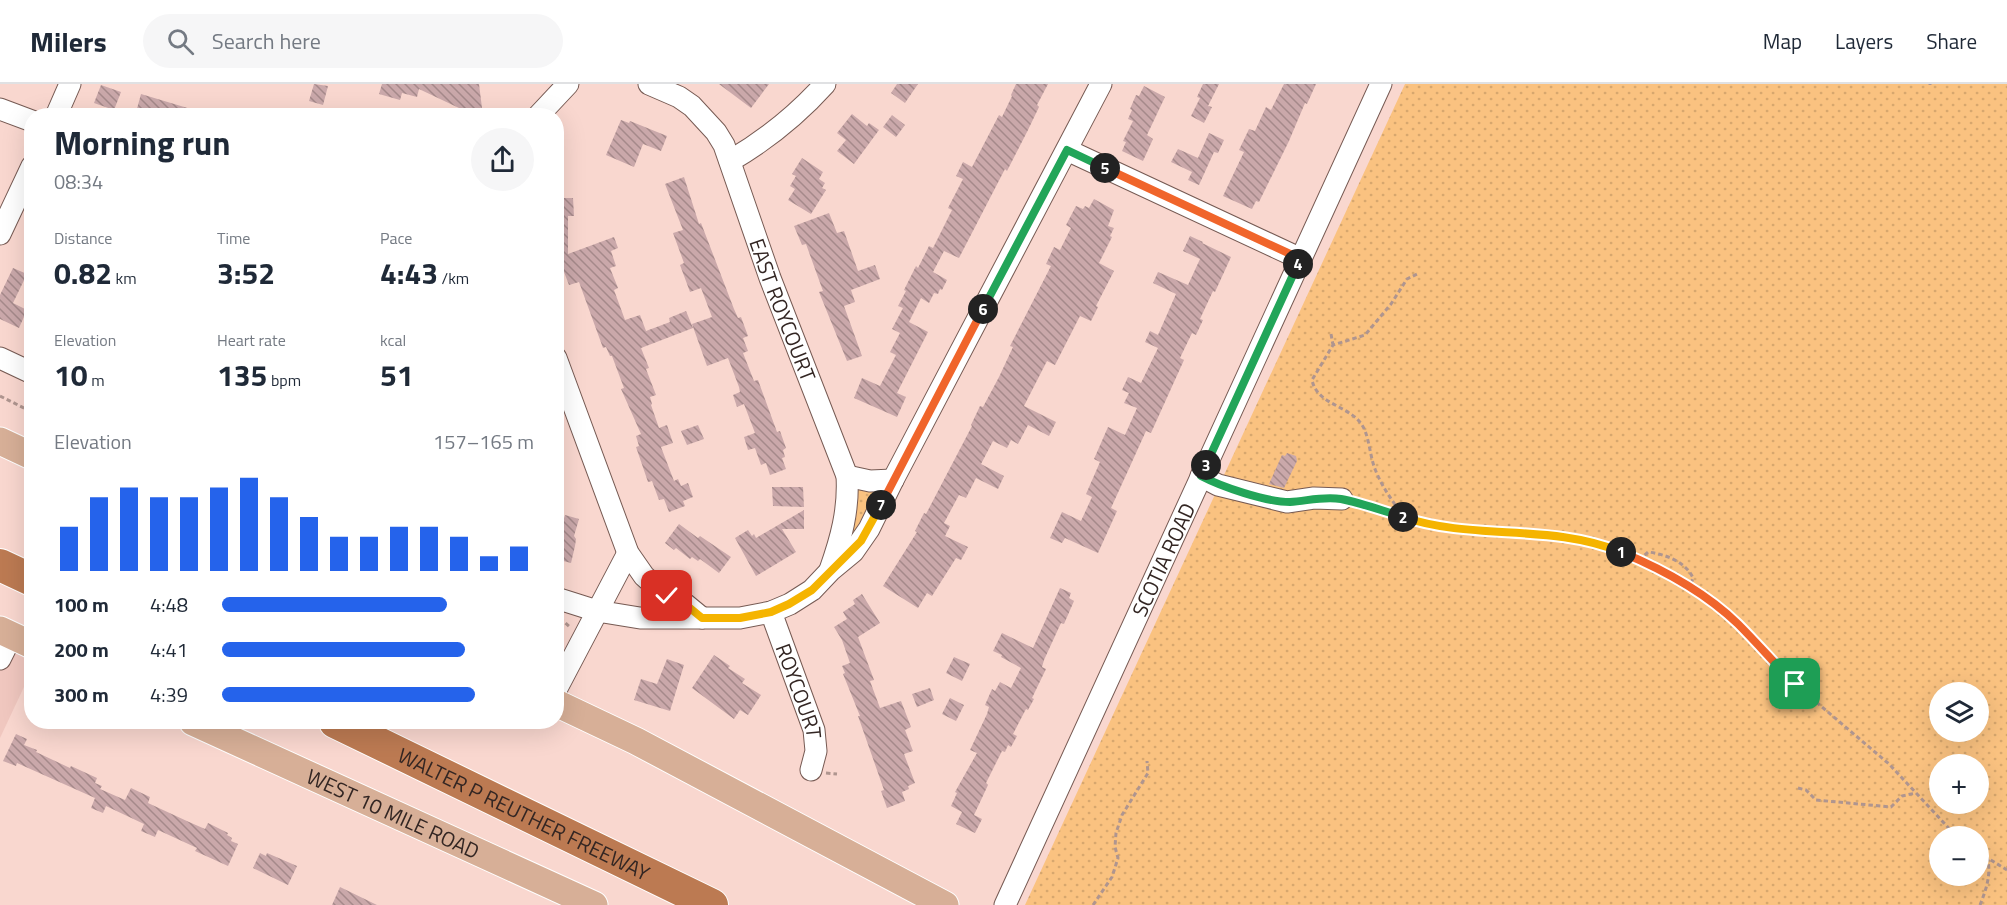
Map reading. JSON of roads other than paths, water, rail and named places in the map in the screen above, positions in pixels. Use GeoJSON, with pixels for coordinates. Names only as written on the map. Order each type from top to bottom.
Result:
{"type":"FeatureCollection","features":[{"type":"Feature","properties":{"kind":"highway"},"geometry":{"type":"LineString","coordinates":[[0,565],[24,576]]}},
{"type":"Feature","properties":{"kind":"highway","name":"WALTER P REUTHER FREEWAY"},"geometry":{"type":"LineString","coordinates":[[349,729],[712,905]]}},
{"type":"Feature","properties":{"kind":"main road"},"geometry":{"type":"LineString","coordinates":[[0,441],[24,452]]}},
{"type":"Feature","properties":{"kind":"main road"},"geometry":{"type":"LineString","coordinates":[[564,707],[636,741],[945,905]]}},
{"type":"Feature","properties":{"kind":"main road","name":"WEST 10 MILE ROAD"},"geometry":{"type":"LineString","coordinates":[[208,729],[594,905]]}},
{"type":"Feature","properties":{"kind":"street"},"geometry":{"type":"LineString","coordinates":[[60,108],[70,84]]}},
{"type":"Feature","properties":{"kind":"street"},"geometry":{"type":"LineString","coordinates":[[546,108],[568,84]]}},
{"type":"Feature","properties":{"kind":"street","name":"EAST ROYCOURT"},"geometry":{"type":"LineString","coordinates":[[649,84],[679,97],[703,117],[716,132],[730,160],[770,278],[847,476],[847,512],[830,571]]}},
{"type":"Feature","properties":{"kind":"street"},"geometry":{"type":"LineString","coordinates":[[730,160],[768,136],[797,112],[825,84]]}},
{"type":"Feature","properties":{"kind":"street"},"geometry":{"type":"LineString","coordinates":[[564,601],[597,611],[640,618],[740,618],[771,612],[789,604],[812,590],[853,552],[869,529],[1101,84]]}},
{"type":"Feature","properties":{"kind":"street","name":"SCOTIA ROAD"},"geometry":{"type":"LineString","coordinates":[[1005,905],[1381,84]]}},
{"type":"Feature","properties":{"kind":"street"},"geometry":{"type":"LineString","coordinates":[[0,109],[24,118]]}},
{"type":"Feature","properties":{"kind":"street"},"geometry":{"type":"LineString","coordinates":[[1067,150],[1301,259]]}},
{"type":"Feature","properties":{"kind":"street"},"geometry":{"type":"LineString","coordinates":[[0,234],[24,183]]}},
{"type":"Feature","properties":{"kind":"street"},"geometry":{"type":"LineString","coordinates":[[0,358],[24,369]]}},
{"type":"Feature","properties":{"kind":"street"},"geometry":{"type":"LineString","coordinates":[[564,380],[628,553],[644,576],[654,585],[667,596],[685,604],[702,618]]}},
{"type":"Feature","properties":{"kind":"street"},"geometry":{"type":"LineString","coordinates":[[847,476],[870,481],[893,480]]}},
{"type":"Feature","properties":{"kind":"street"},"geometry":{"type":"LineString","coordinates":[[1201,476],[1218,485],[1287,502],[1314,498],[1342,499]]}},
{"type":"Feature","properties":{"kind":"street"},"geometry":{"type":"LineString","coordinates":[[564,675],[628,553]]}},
{"type":"Feature","properties":{"kind":"street","name":"ROYCOURT"},"geometry":{"type":"LineString","coordinates":[[771,612],[814,730],[816,751],[811,770]]}}]}
